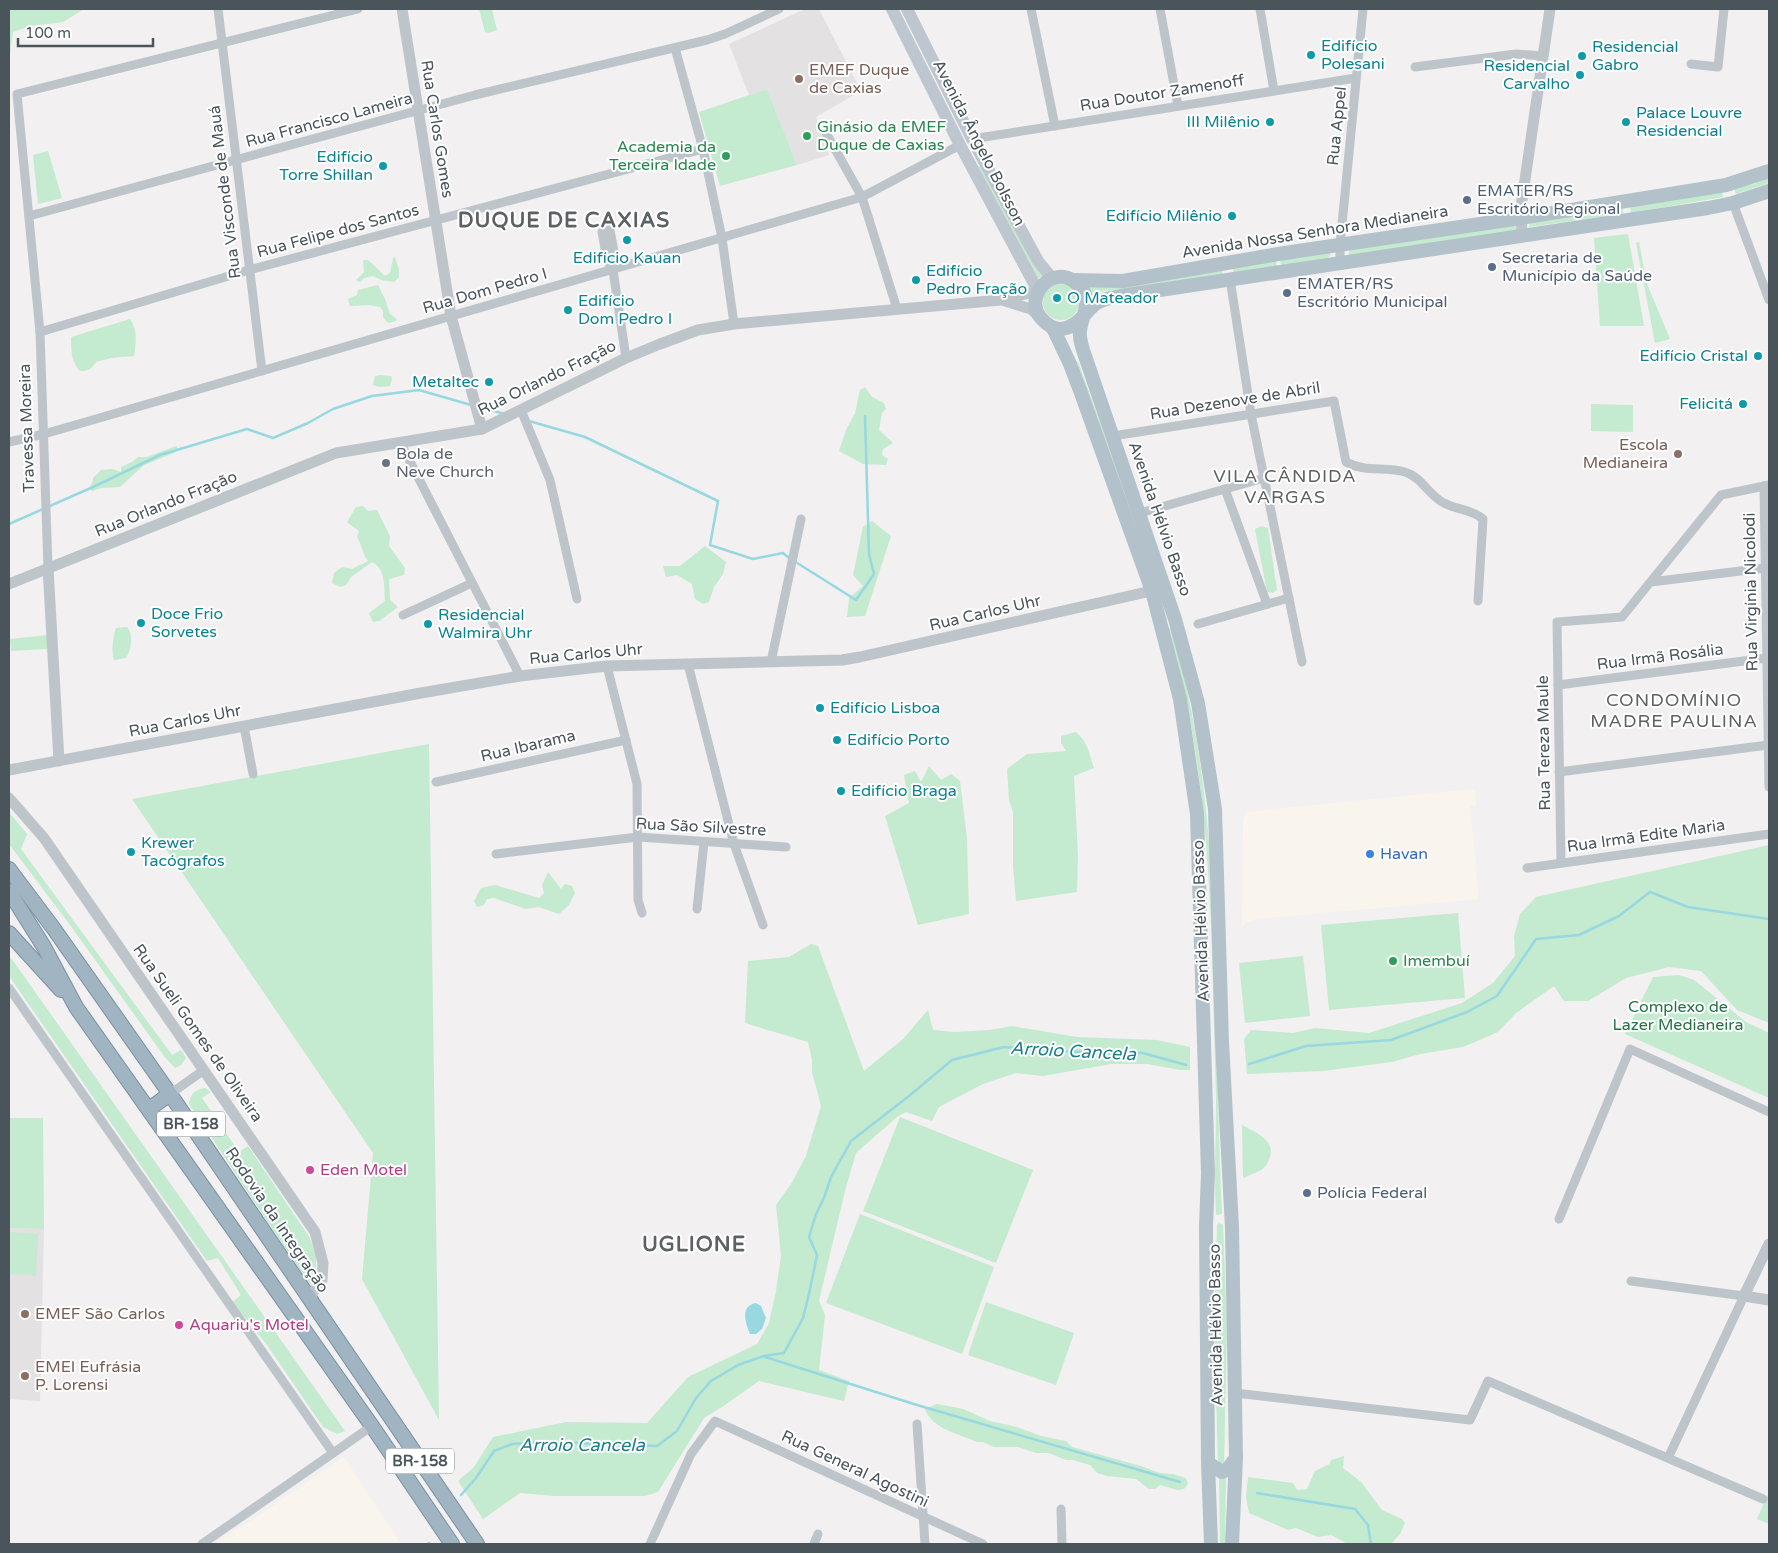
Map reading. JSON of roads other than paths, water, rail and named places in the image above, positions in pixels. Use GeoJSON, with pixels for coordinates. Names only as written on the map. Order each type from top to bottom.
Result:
{"type":"FeatureCollection","features":[{"type":"Feature","properties":{"kind":"highway","name":"Rodovia da Integração"},"geometry":{"type":"LineString","coordinates":[[9,869],[54,929],[170,1094],[477,1544]]}},
{"type":"Feature","properties":{"kind":"highway","name":"BR-158"},"geometry":{"type":"LineString","coordinates":[[9,891],[44,947],[76,1006],[372,1426],[452,1544]]}},
{"type":"Feature","properties":{"kind":"highway"},"geometry":{"type":"LineString","coordinates":[[9,933],[76,1006]]}},
{"type":"Feature","properties":{"kind":"highway"},"geometry":{"type":"LineString","coordinates":[[149,1109],[170,1094]]}},
{"type":"Feature","properties":{"kind":"highway"},"geometry":{"type":"LineString","coordinates":[[372,1426],[388,1414]]}},
{"type":"Feature","properties":{"kind":"main road","name":"Avenida Ângelo Bolsson"},"geometry":{"type":"LineString","coordinates":[[892,9],[960,145],[1038,291]]}},
{"type":"Feature","properties":{"kind":"main road","name":"Avenida Ângelo Bolsson"},"geometry":{"type":"LineString","coordinates":[[907,9],[972,139],[1038,261],[1052,278]]}},
{"type":"Feature","properties":{"kind":"main road"},"geometry":{"type":"LineString","coordinates":[[960,145],[972,139]]}},
{"type":"Feature","properties":{"kind":"main road","name":"Avenida Nossa Senhora Medianeira"},"geometry":{"type":"LineString","coordinates":[[1072,280],[1123,281],[1726,185],[1769,171]]}},
{"type":"Feature","properties":{"kind":"main road"},"geometry":{"type":"LineString","coordinates":[[1726,185],[1733,203]]}},
{"type":"Feature","properties":{"kind":"main road","name":"Avenida Nossa Senhora Medianeira"},"geometry":{"type":"LineString","coordinates":[[1083,316],[1096,303],[1106,299],[1733,203],[1769,191]]}},
{"type":"Feature","properties":{"kind":"main road"},"geometry":{"type":"LineString","coordinates":[[1227,263],[1230,279]]}},
{"type":"Feature","properties":{"kind":"main road"},"geometry":{"type":"LineString","coordinates":[[1061,277],[1072,280],[1081,287],[1086,296],[1083,316],[1073,325],[1061,329],[1053,328],[1039,316],[1035,306],[1038,291],[1044,283],[1052,278],[1061,277]]}},
{"type":"Feature","properties":{"kind":"main road","name":"Avenida Hélvio Basso"},"geometry":{"type":"LineString","coordinates":[[1083,316],[1080,336],[1083,350],[1140,513],[1159,590],[1180,700],[1197,814],[1208,1167],[1206,1227],[1208,1463],[1211,1544]]}},
{"type":"Feature","properties":{"kind":"main road","name":"Avenida Hélvio Basso"},"geometry":{"type":"LineString","coordinates":[[1053,328],[1070,364],[1126,523],[1159,590],[1198,702],[1215,809],[1222,1042],[1232,1227],[1236,1458],[1232,1544]]}},
{"type":"Feature","properties":{"kind":"main road"},"geometry":{"type":"LineString","coordinates":[[1206,1227],[1210,1222],[1220,1219],[1232,1227]]}},
{"type":"Feature","properties":{"kind":"main road"},"geometry":{"type":"LineString","coordinates":[[1208,1463],[1222,1472],[1227,1470],[1236,1458]]}},
{"type":"Feature","properties":{"kind":"street","name":"Rua Visconde de Mauá"},"geometry":{"type":"LineString","coordinates":[[218,9],[262,371]]}},
{"type":"Feature","properties":{"kind":"street"},"geometry":{"type":"LineString","coordinates":[[222,43],[358,9]]}},
{"type":"Feature","properties":{"kind":"street","name":"Rua Carlos Gomes"},"geometry":{"type":"LineString","coordinates":[[402,9],[450,316],[482,429]]}},
{"type":"Feature","properties":{"kind":"street","name":"Rua Francisco Lameira"},"geometry":{"type":"LineString","coordinates":[[29,216],[474,95],[716,37],[766,12],[779,9]]}},
{"type":"Feature","properties":{"kind":"street"},"geometry":{"type":"LineString","coordinates":[[1031,9],[1055,126]]}},
{"type":"Feature","properties":{"kind":"street"},"geometry":{"type":"LineString","coordinates":[[1160,9],[1178,106]]}},
{"type":"Feature","properties":{"kind":"street"},"geometry":{"type":"LineString","coordinates":[[1260,9],[1274,90]]}},
{"type":"Feature","properties":{"kind":"street","name":"Rua Appel"},"geometry":{"type":"LineString","coordinates":[[1340,262],[1340,245],[1363,9]]}},
{"type":"Feature","properties":{"kind":"street"},"geometry":{"type":"LineString","coordinates":[[1522,236],[1521,207],[1550,9]]}},
{"type":"Feature","properties":{"kind":"street"},"geometry":{"type":"LineString","coordinates":[[1691,64],[1718,67],[1724,9]]}},
{"type":"Feature","properties":{"kind":"street","name":"Travessa Moreira"},"geometry":{"type":"LineString","coordinates":[[59,761],[48,568],[40,332],[17,94],[222,43]]}},
{"type":"Feature","properties":{"kind":"street"},"geometry":{"type":"LineString","coordinates":[[675,48],[703,149],[722,238],[734,324]]}},
{"type":"Feature","properties":{"kind":"street"},"geometry":{"type":"LineString","coordinates":[[1415,67],[1516,54],[1543,56]]}},
{"type":"Feature","properties":{"kind":"street","name":"Rua Doutor Zamenoff"},"geometry":{"type":"LineString","coordinates":[[972,139],[1356,78]]}},
{"type":"Feature","properties":{"kind":"street"},"geometry":{"type":"LineString","coordinates":[[826,133],[862,197],[897,309]]}},
{"type":"Feature","properties":{"kind":"street","name":"Rua Dom Pedro I"},"geometry":{"type":"LineString","coordinates":[[9,442],[44,434],[862,197],[960,145]]}},
{"type":"Feature","properties":{"kind":"street","name":"Rua Felipe dos Santos"},"geometry":{"type":"LineString","coordinates":[[40,332],[249,270],[703,149]]}},
{"type":"Feature","properties":{"kind":"street"},"geometry":{"type":"LineString","coordinates":[[1733,203],[1769,300]]}},
{"type":"Feature","properties":{"kind":"street"},"geometry":{"type":"LineString","coordinates":[[613,270],[626,358]]}},
{"type":"Feature","properties":{"kind":"street"},"geometry":{"type":"LineString","coordinates":[[1230,279],[1251,414],[1302,662]]}},
{"type":"Feature","properties":{"kind":"street","name":"Rua Orlando Fração"},"geometry":{"type":"LineString","coordinates":[[9,584],[336,453],[482,429],[626,358],[698,330],[734,324],[1001,300],[1038,291]]}},
{"type":"Feature","properties":{"kind":"street","name":"Rua Orlando Fração"},"geometry":{"type":"LineString","coordinates":[[1001,300],[1031,308],[1039,316]]}},
{"type":"Feature","properties":{"kind":"street","name":"Rua Dezenove de Abril"},"geometry":{"type":"LineString","coordinates":[[1113,436],[1334,400],[1346,462],[1357,468],[1405,472],[1416,477],[1442,502],[1476,513],[1483,519],[1478,601]]}},
{"type":"Feature","properties":{"kind":"street"},"geometry":{"type":"LineString","coordinates":[[521,410],[550,480],[577,599]]}},
{"type":"Feature","properties":{"kind":"street"},"geometry":{"type":"LineString","coordinates":[[400,442],[520,676]]}},
{"type":"Feature","properties":{"kind":"street"},"geometry":{"type":"LineString","coordinates":[[1140,513],[1264,478]]}},
{"type":"Feature","properties":{"kind":"street"},"geometry":{"type":"LineString","coordinates":[[1651,582],[1721,495],[1767,486]]}},
{"type":"Feature","properties":{"kind":"street","name":"Rua Virgínia Nicolodi"},"geometry":{"type":"LineString","coordinates":[[1767,486],[1765,568],[1769,787]]}},
{"type":"Feature","properties":{"kind":"street"},"geometry":{"type":"LineString","coordinates":[[1225,489],[1267,604]]}},
{"type":"Feature","properties":{"kind":"street"},"geometry":{"type":"LineString","coordinates":[[771,662],[801,519]]}},
{"type":"Feature","properties":{"kind":"street"},"geometry":{"type":"LineString","coordinates":[[1651,582],[1765,568]]}},
{"type":"Feature","properties":{"kind":"street","name":"Rua Tereza Maule"},"geometry":{"type":"LineString","coordinates":[[1561,863],[1557,622],[1622,617],[1651,582]]}},
{"type":"Feature","properties":{"kind":"street"},"geometry":{"type":"LineString","coordinates":[[403,615],[472,583]]}},
{"type":"Feature","properties":{"kind":"street","name":"Rua Carlos Uhr"},"geometry":{"type":"LineString","coordinates":[[9,770],[520,676],[608,666],[842,660],[1159,590]]}},
{"type":"Feature","properties":{"kind":"street"},"geometry":{"type":"LineString","coordinates":[[1198,624],[1289,598]]}},
{"type":"Feature","properties":{"kind":"street","name":"Rua Irmã Rosália"},"geometry":{"type":"LineString","coordinates":[[1558,685],[1767,658]]}},
{"type":"Feature","properties":{"kind":"street"},"geometry":{"type":"LineString","coordinates":[[688,664],[734,844],[763,925]]}},
{"type":"Feature","properties":{"kind":"street"},"geometry":{"type":"LineString","coordinates":[[608,666],[637,784],[638,900],[642,913]]}},
{"type":"Feature","properties":{"kind":"street"},"geometry":{"type":"LineString","coordinates":[[244,726],[253,774]]}},
{"type":"Feature","properties":{"kind":"street","name":"Rua Ibarama"},"geometry":{"type":"LineString","coordinates":[[436,782],[626,740]]}},
{"type":"Feature","properties":{"kind":"street"},"geometry":{"type":"LineString","coordinates":[[1560,772],[1768,745]]}},
{"type":"Feature","properties":{"kind":"street","name":"Rua Sueli Gomes de Oliveira"},"geometry":{"type":"LineString","coordinates":[[9,798],[44,838],[315,1232],[323,1263],[322,1280],[309,1298]]}},
{"type":"Feature","properties":{"kind":"street","name":"Rua Irmã Edite Maria"},"geometry":{"type":"LineString","coordinates":[[1527,868],[1769,834]]}},
{"type":"Feature","properties":{"kind":"street","name":"Rua São Silvestre"},"geometry":{"type":"LineString","coordinates":[[496,854],[638,837],[786,847]]}},
{"type":"Feature","properties":{"kind":"street"},"geometry":{"type":"LineString","coordinates":[[696,909],[704,842]]}},
{"type":"Feature","properties":{"kind":"street"},"geometry":{"type":"LineString","coordinates":[[9,988],[333,1453]]}},
{"type":"Feature","properties":{"kind":"street"},"geometry":{"type":"LineString","coordinates":[[1559,1219],[1630,1049],[1769,1112]]}},
{"type":"Feature","properties":{"kind":"street"},"geometry":{"type":"LineString","coordinates":[[170,1094],[204,1070]]}},
{"type":"Feature","properties":{"kind":"street"},"geometry":{"type":"LineString","coordinates":[[1668,1458],[1769,1244]]}},
{"type":"Feature","properties":{"kind":"street"},"geometry":{"type":"LineString","coordinates":[[1631,1281],[1769,1300]]}},
{"type":"Feature","properties":{"kind":"street"},"geometry":{"type":"LineString","coordinates":[[1235,1393],[1470,1420],[1488,1381],[1763,1498]]}},
{"type":"Feature","properties":{"kind":"street","name":"Rua General Agostini"},"geometry":{"type":"LineString","coordinates":[[650,1544],[692,1454],[715,1421],[983,1544]]}},
{"type":"Feature","properties":{"kind":"street"},"geometry":{"type":"LineString","coordinates":[[916,1424],[925,1544]]}},
{"type":"Feature","properties":{"kind":"street"},"geometry":{"type":"LineString","coordinates":[[202,1544],[372,1426]]}},
{"type":"Feature","properties":{"kind":"street"},"geometry":{"type":"LineString","coordinates":[[1061,1509],[1062,1544]]}},
{"type":"Feature","properties":{"kind":"street"},"geometry":{"type":"LineString","coordinates":[[814,1544],[818,1534]]}},
{"type":"Feature","properties":{"kind":"water"},"geometry":{"type":"Polygon","coordinates":[[[756,1303],[761,1306],[766,1318],[762,1329],[756,1334],[750,1334],[745,1315],[748,1307],[756,1303]]]}},
{"type":"Feature","properties":{"kind":"waterway"},"geometry":{"type":"LineString","coordinates":[[9,524],[160,455],[247,429],[273,438],[308,423],[333,409],[372,396],[419,390],[471,405]]}},
{"type":"Feature","properties":{"kind":"waterway"},"geometry":{"type":"LineString","coordinates":[[479,407],[505,414]]}},
{"type":"Feature","properties":{"kind":"waterway"},"geometry":{"type":"LineString","coordinates":[[794,561],[856,600],[874,574],[869,554],[865,416]]}},
{"type":"Feature","properties":{"kind":"waterway"},"geometry":{"type":"LineString","coordinates":[[529,421],[585,437],[718,501],[710,545],[753,559],[783,553],[789,558]]}},
{"type":"Feature","properties":{"kind":"waterway","name":"Arroio Cancela"},"geometry":{"type":"LineString","coordinates":[[1249,1064],[1306,1046],[1391,1040],[1467,1012],[1497,996],[1536,939],[1579,935],[1619,916],[1650,892],[1688,907],[1769,919]]}},
{"type":"Feature","properties":{"kind":"waterway","name":"Arroio Cancela"},"geometry":{"type":"LineString","coordinates":[[461,1495],[476,1478],[494,1451],[512,1444],[552,1442],[657,1446],[677,1431],[696,1398],[711,1381],[738,1365],[764,1356],[784,1353],[803,1318],[809,1294],[817,1255],[809,1237],[816,1214],[831,1177],[851,1141],[952,1060],[1004,1047],[1046,1051],[1143,1053],[1186,1065]]}},
{"type":"Feature","properties":{"kind":"waterway"},"geometry":{"type":"LineString","coordinates":[[765,1357],[917,1405],[1180,1482]]}},
{"type":"Feature","properties":{"kind":"waterway"},"geometry":{"type":"LineString","coordinates":[[1257,1493],[1355,1509],[1368,1525],[1371,1544]]}},
{"type":"Feature","properties":{"kind":"place","name":"Edifício Polesani"},"geometry":{"type":"Point","coordinates":[1311,55]}},
{"type":"Feature","properties":{"kind":"place","name":"Residencial Gabro"},"geometry":{"type":"Point","coordinates":[1582,56]}},
{"type":"Feature","properties":{"kind":"place","name":"Residencial Carvalho"},"geometry":{"type":"Point","coordinates":[1580,75]}},
{"type":"Feature","properties":{"kind":"place","name":"EMEF Duque de Caxias"},"geometry":{"type":"Point","coordinates":[799,79]}},
{"type":"Feature","properties":{"kind":"place","name":"III Milênio"},"geometry":{"type":"Point","coordinates":[1270,122]}},
{"type":"Feature","properties":{"kind":"place","name":"Palace Louvre Residencial"},"geometry":{"type":"Point","coordinates":[1626,122]}},
{"type":"Feature","properties":{"kind":"place","name":"Ginásio da EMEF Duque de Caxias"},"geometry":{"type":"Point","coordinates":[807,136]}},
{"type":"Feature","properties":{"kind":"place","name":"Academia da Terceira Idade"},"geometry":{"type":"Point","coordinates":[726,156]}},
{"type":"Feature","properties":{"kind":"place","name":"Edifício Torre Shillan"},"geometry":{"type":"Point","coordinates":[383,166]}},
{"type":"Feature","properties":{"kind":"place","name":"EMATER/RS Escritório Regional"},"geometry":{"type":"Point","coordinates":[1467,200]}},
{"type":"Feature","properties":{"kind":"place","name":"Edifício Milênio"},"geometry":{"type":"Point","coordinates":[1232,216]}},
{"type":"Feature","properties":{"kind":"place","name":"Edifício Kauan"},"geometry":{"type":"Point","coordinates":[627,240]}},
{"type":"Feature","properties":{"kind":"place","name":"Secretaria de Município da Saúde"},"geometry":{"type":"Point","coordinates":[1492,267]}},
{"type":"Feature","properties":{"kind":"place","name":"Edifício Pedro Fração"},"geometry":{"type":"Point","coordinates":[916,280]}},
{"type":"Feature","properties":{"kind":"place","name":"EMATER/RS Escritório Municipal"},"geometry":{"type":"Point","coordinates":[1287,293]}},
{"type":"Feature","properties":{"kind":"place","name":"O Mateador"},"geometry":{"type":"Point","coordinates":[1057,298]}},
{"type":"Feature","properties":{"kind":"place","name":"Edifício Dom Pedro I"},"geometry":{"type":"Point","coordinates":[568,310]}},
{"type":"Feature","properties":{"kind":"place","name":"Edifício Cristal"},"geometry":{"type":"Point","coordinates":[1758,356]}},
{"type":"Feature","properties":{"kind":"place","name":"Metaltec"},"geometry":{"type":"Point","coordinates":[489,382]}},
{"type":"Feature","properties":{"kind":"place","name":"Felicitá"},"geometry":{"type":"Point","coordinates":[1743,404]}},
{"type":"Feature","properties":{"kind":"place","name":"Escola Medianeira"},"geometry":{"type":"Point","coordinates":[1678,454]}},
{"type":"Feature","properties":{"kind":"place","name":"Bola de Neve Church"},"geometry":{"type":"Point","coordinates":[386,463]}},
{"type":"Feature","properties":{"kind":"place","name":"Doce Frio Sorvetes"},"geometry":{"type":"Point","coordinates":[141,623]}},
{"type":"Feature","properties":{"kind":"place","name":"Residencial Walmira Uhr"},"geometry":{"type":"Point","coordinates":[428,624]}},
{"type":"Feature","properties":{"kind":"place","name":"Edifício Lisboa"},"geometry":{"type":"Point","coordinates":[820,708]}},
{"type":"Feature","properties":{"kind":"place","name":"Edifício Porto"},"geometry":{"type":"Point","coordinates":[837,740]}},
{"type":"Feature","properties":{"kind":"place","name":"Edifício Braga"},"geometry":{"type":"Point","coordinates":[841,791]}},
{"type":"Feature","properties":{"kind":"place","name":"Krewer Tacógrafos"},"geometry":{"type":"Point","coordinates":[131,852]}},
{"type":"Feature","properties":{"kind":"place","name":"Havan"},"geometry":{"type":"Point","coordinates":[1370,854]}},
{"type":"Feature","properties":{"kind":"place","name":"Imembuí"},"geometry":{"type":"Point","coordinates":[1393,961]}},
{"type":"Feature","properties":{"kind":"place","name":"Eden Motel"},"geometry":{"type":"Point","coordinates":[310,1170]}},
{"type":"Feature","properties":{"kind":"place","name":"Polícia Federal"},"geometry":{"type":"Point","coordinates":[1307,1193]}},
{"type":"Feature","properties":{"kind":"place","name":"EMEF São Carlos"},"geometry":{"type":"Point","coordinates":[25,1314]}},
{"type":"Feature","properties":{"kind":"place","name":"Aquariu's Motel"},"geometry":{"type":"Point","coordinates":[179,1325]}},
{"type":"Feature","properties":{"kind":"place","name":"EMEI Eufrásia P. Lorensi"},"geometry":{"type":"Point","coordinates":[25,1376]}},
{"type":"Feature","properties":{"kind":"district","name":"DUQUE DE CAXIAS"},"geometry":{"type":"Point","coordinates":[564,220]}},
{"type":"Feature","properties":{"kind":"district","name":"VILA CÂNDIDA VARGAS"},"geometry":{"type":"Point","coordinates":[1285,486]}},
{"type":"Feature","properties":{"kind":"district","name":"CONDOMÍNIO MADRE PAULINA"},"geometry":{"type":"Point","coordinates":[1674,710]}},
{"type":"Feature","properties":{"kind":"district","name":"UGLIONE"},"geometry":{"type":"Point","coordinates":[694,1244]}},
{"type":"Feature","properties":{"kind":"park label","name":"Complexo de Lazer Medianeira"},"geometry":{"type":"Point","coordinates":[1678,1016]}}]}
